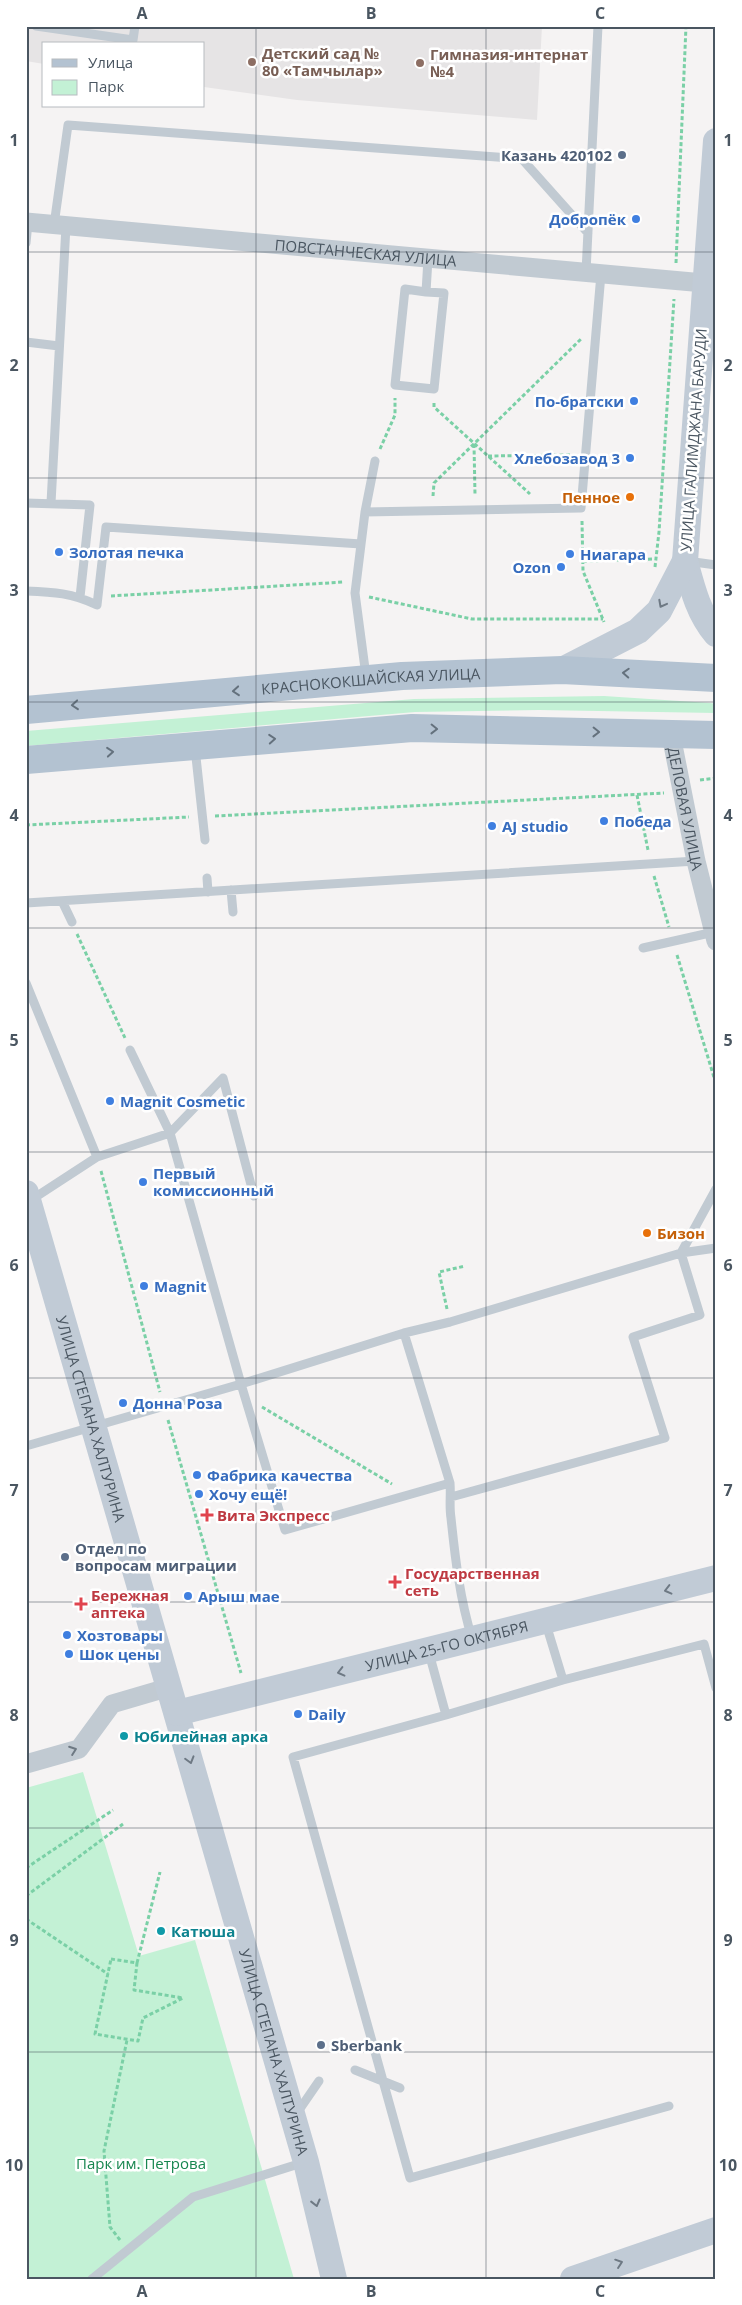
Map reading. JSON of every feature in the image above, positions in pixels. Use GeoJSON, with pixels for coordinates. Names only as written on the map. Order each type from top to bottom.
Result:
{"type":"FeatureCollection","features":[{"type":"Feature","properties":{"kind":"main road","name":"КРАСНОКОКШАЙСКАЯ УЛИЦА"},"geometry":{"type":"LineString","coordinates":[[26,710],[367,679],[562,670],[716,678]]}},
{"type":"Feature","properties":{"kind":"main road"},"geometry":{"type":"LineString","coordinates":[[26,760],[412,728],[716,735]]}},
{"type":"Feature","properties":{"kind":"street","name":"УЛИЦА ГАЛИМДЖАНА БАРУДИ"},"geometry":{"type":"LineString","coordinates":[[562,670],[638,631],[659,611],[684,560],[709,284],[716,141]]}},
{"type":"Feature","properties":{"kind":"street","name":"ПОВСТАНЧЕСКАЯ УЛИЦА"},"geometry":{"type":"LineString","coordinates":[[27,222],[709,284]]}},
{"type":"Feature","properties":{"kind":"street","name":"УЛИЦА ГАЛИМДЖАНА БАРУДИ"},"geometry":{"type":"LineString","coordinates":[[684,560],[695,597],[706,622],[716,634]]}},
{"type":"Feature","properties":{"kind":"street","name":"ДЕЛОВАЯ УЛИЦА"},"geometry":{"type":"LineString","coordinates":[[671,735],[696,861],[715,937]]}},
{"type":"Feature","properties":{"kind":"street","name":"УЛИЦА СТЕПАНА ХАЛТУРИНА"},"geometry":{"type":"LineString","coordinates":[[28,1197],[306,2162],[334,2279]]}},
{"type":"Feature","properties":{"kind":"street","name":"УЛИЦА 25-ГО ОКТЯБРЯ"},"geometry":{"type":"LineString","coordinates":[[177,1713],[716,1578]]}},
{"type":"Feature","properties":{"kind":"street"},"geometry":{"type":"LineString","coordinates":[[26,1764],[80,1749],[112,1704],[170,1687]]}},
{"type":"Feature","properties":{"kind":"street"},"geometry":{"type":"LineString","coordinates":[[573,2279],[716,2230]]}},
{"type":"Feature","properties":{"kind":"lane"},"geometry":{"type":"LineString","coordinates":[[36,26],[133,40],[135,26]]}},
{"type":"Feature","properties":{"kind":"lane"},"geometry":{"type":"LineString","coordinates":[[365,512],[581,508],[597,323],[588,233],[598,26]]}},
{"type":"Feature","properties":{"kind":"lane"},"geometry":{"type":"LineString","coordinates":[[51,504],[59,346],[60,225],[68,125],[522,159],[588,233]]}},
{"type":"Feature","properties":{"kind":"lane"},"geometry":{"type":"LineString","coordinates":[[26,243],[27,222]]}},
{"type":"Feature","properties":{"kind":"lane"},"geometry":{"type":"LineString","coordinates":[[426,292],[428,258]]}},
{"type":"Feature","properties":{"kind":"lane"},"geometry":{"type":"LineString","coordinates":[[405,290],[426,292],[444,293],[434,389],[395,385],[405,290]]}},
{"type":"Feature","properties":{"kind":"lane"},"geometry":{"type":"LineString","coordinates":[[26,342],[59,346]]}},
{"type":"Feature","properties":{"kind":"lane"},"geometry":{"type":"LineString","coordinates":[[367,679],[355,594],[365,512],[375,461]]}},
{"type":"Feature","properties":{"kind":"lane"},"geometry":{"type":"LineString","coordinates":[[26,503],[90,505],[80,597]]}},
{"type":"Feature","properties":{"kind":"lane"},"geometry":{"type":"LineString","coordinates":[[26,591],[58,592],[80,597],[97,605],[106,527],[361,544]]}},
{"type":"Feature","properties":{"kind":"lane"},"geometry":{"type":"LineString","coordinates":[[684,560],[716,565]]}},
{"type":"Feature","properties":{"kind":"lane"},"geometry":{"type":"LineString","coordinates":[[195,745],[205,840]]}},
{"type":"Feature","properties":{"kind":"lane"},"geometry":{"type":"LineString","coordinates":[[26,903],[696,861]]}},
{"type":"Feature","properties":{"kind":"lane"},"geometry":{"type":"LineString","coordinates":[[207,878],[208,892]]}},
{"type":"Feature","properties":{"kind":"lane"},"geometry":{"type":"LineString","coordinates":[[232,890],[233,912]]}},
{"type":"Feature","properties":{"kind":"lane"},"geometry":{"type":"LineString","coordinates":[[62,901],[72,922]]}},
{"type":"Feature","properties":{"kind":"lane"},"geometry":{"type":"LineString","coordinates":[[643,948],[673,941],[715,937]]}},
{"type":"Feature","properties":{"kind":"lane"},"geometry":{"type":"LineString","coordinates":[[26,983],[97,1157]]}},
{"type":"Feature","properties":{"kind":"lane"},"geometry":{"type":"LineString","coordinates":[[130,1050],[170,1132],[240,1384],[285,1530],[450,1483]]}},
{"type":"Feature","properties":{"kind":"lane"},"geometry":{"type":"LineString","coordinates":[[28,1197],[97,1157],[170,1132],[223,1078],[254,1196]]}},
{"type":"Feature","properties":{"kind":"lane"},"geometry":{"type":"LineString","coordinates":[[452,1497],[665,1438],[633,1337],[700,1315],[681,1253],[716,1189]]}},
{"type":"Feature","properties":{"kind":"lane"},"geometry":{"type":"LineString","coordinates":[[26,1446],[240,1384],[404,1333],[450,1322],[681,1253],[716,1248]]}},
{"type":"Feature","properties":{"kind":"lane"},"geometry":{"type":"LineString","coordinates":[[404,1333],[450,1483],[452,1497],[450,1515],[466,1620],[472,1640]]}},
{"type":"Feature","properties":{"kind":"lane"},"geometry":{"type":"LineString","coordinates":[[546,1620],[563,1680]]}},
{"type":"Feature","properties":{"kind":"lane"},"geometry":{"type":"LineString","coordinates":[[669,2106],[410,2178],[293,1758],[563,1680],[704,1644],[716,1688]]}},
{"type":"Feature","properties":{"kind":"lane"},"geometry":{"type":"LineString","coordinates":[[428,1650],[446,1715]]}},
{"type":"Feature","properties":{"kind":"lane"},"geometry":{"type":"LineString","coordinates":[[354,2070],[400,2088]]}},
{"type":"Feature","properties":{"kind":"lane"},"geometry":{"type":"LineString","coordinates":[[293,2120],[319,2081]]}},
{"type":"Feature","properties":{"kind":"lane"},"geometry":{"type":"LineString","coordinates":[[92,2279],[194,2197],[306,2162]]}},
{"type":"Feature","properties":{"kind":"path"},"geometry":{"type":"LineString","coordinates":[[655,568],[675,281],[686,26]]}},
{"type":"Feature","properties":{"kind":"path"},"geometry":{"type":"LineString","coordinates":[[431,511],[434,483],[597,323]]}},
{"type":"Feature","properties":{"kind":"path"},"geometry":{"type":"LineString","coordinates":[[375,461],[395,415],[395,385]]}},
{"type":"Feature","properties":{"kind":"path"},"geometry":{"type":"LineString","coordinates":[[434,389],[434,407],[545,508]]}},
{"type":"Feature","properties":{"kind":"path"},"geometry":{"type":"LineString","coordinates":[[474,444],[476,510]]}},
{"type":"Feature","properties":{"kind":"path"},"geometry":{"type":"LineString","coordinates":[[487,456],[586,454]]}},
{"type":"Feature","properties":{"kind":"path"},"geometry":{"type":"LineString","coordinates":[[581,508],[583,571],[605,625]]}},
{"type":"Feature","properties":{"kind":"path"},"geometry":{"type":"LineString","coordinates":[[583,561],[656,559]]}},
{"type":"Feature","properties":{"kind":"path"},"geometry":{"type":"LineString","coordinates":[[26,825],[665,793]]}},
{"type":"Feature","properties":{"kind":"path"},"geometry":{"type":"LineString","coordinates":[[637,794],[650,864],[716,1084]]}},
{"type":"Feature","properties":{"kind":"path"},"geometry":{"type":"LineString","coordinates":[[72,922],[130,1050]]}},
{"type":"Feature","properties":{"kind":"path"},"geometry":{"type":"LineString","coordinates":[[450,1322],[439,1272],[465,1266]]}},
{"type":"Feature","properties":{"kind":"path"},"geometry":{"type":"LineString","coordinates":[[245,1396],[410,1495]]}},
{"type":"Feature","properties":{"kind":"path"},"geometry":{"type":"LineString","coordinates":[[26,1868],[114,1810]]}},
{"type":"Feature","properties":{"kind":"path"},"geometry":{"type":"LineString","coordinates":[[26,1896],[123,1824]]}},
{"type":"Feature","properties":{"kind":"path"},"geometry":{"type":"LineString","coordinates":[[137,1963],[111,1959],[95,2034],[138,2041],[143,2018],[183,1998],[134,1990],[137,1963],[160,1872]]}},
{"type":"Feature","properties":{"kind":"path"},"geometry":{"type":"LineString","coordinates":[[26,1919],[108,1974]]}},
{"type":"Feature","properties":{"kind":"path"},"geometry":{"type":"LineString","coordinates":[[127,2040],[104,2151],[110,2227],[127,2250]]}},
{"type":"Feature","properties":{"kind":"shaded area","name":"Гимназия-интернат №4"},"geometry":{"type":"Polygon","coordinates":[[[26,26],[542,26],[537,120],[297,100],[205,87],[205,42],[42,42],[42,64],[26,61],[26,26]]]}},
{"type":"Feature","properties":{"kind":"green space"},"geometry":{"type":"Polygon","coordinates":[[[604,696],[710,703],[716,704],[716,713],[539,710],[415,712],[26,746],[26,731],[414,699],[604,696]]]}},
{"type":"Feature","properties":{"kind":"green space","name":"Парк им. Петрова"},"geometry":{"type":"Polygon","coordinates":[[[83,1772],[139,1956],[195,1940],[294,2279],[26,2279],[26,1788],[83,1772]]]}},
{"type":"Feature","properties":{"kind":"place","name":"Детский сад № 80 «Тамчылар»"},"geometry":{"type":"Point","coordinates":[252,62]}},
{"type":"Feature","properties":{"kind":"place","name":"Гимназия-интернат №4"},"geometry":{"type":"Point","coordinates":[420,63]}},
{"type":"Feature","properties":{"kind":"place","name":"Казань 420102"},"geometry":{"type":"Point","coordinates":[622,155]}},
{"type":"Feature","properties":{"kind":"place","name":"Добропёк"},"geometry":{"type":"Point","coordinates":[636,219]}},
{"type":"Feature","properties":{"kind":"place","name":"По-братски"},"geometry":{"type":"Point","coordinates":[634,401]}},
{"type":"Feature","properties":{"kind":"place","name":"Хлебозавод 3"},"geometry":{"type":"Point","coordinates":[630,458]}},
{"type":"Feature","properties":{"kind":"place","name":"Пенное"},"geometry":{"type":"Point","coordinates":[630,497]}},
{"type":"Feature","properties":{"kind":"place","name":"Золотая печка"},"geometry":{"type":"Point","coordinates":[59,552]}},
{"type":"Feature","properties":{"kind":"place","name":"Ниагара"},"geometry":{"type":"Point","coordinates":[570,554]}},
{"type":"Feature","properties":{"kind":"place","name":"Ozon"},"geometry":{"type":"Point","coordinates":[561,567]}},
{"type":"Feature","properties":{"kind":"place","name":"Победа"},"geometry":{"type":"Point","coordinates":[604,821]}},
{"type":"Feature","properties":{"kind":"place","name":"AJ studio"},"geometry":{"type":"Point","coordinates":[492,826]}},
{"type":"Feature","properties":{"kind":"place","name":"Magnit Cosmetic"},"geometry":{"type":"Point","coordinates":[110,1101]}},
{"type":"Feature","properties":{"kind":"place","name":"Первый комиссионный"},"geometry":{"type":"Point","coordinates":[143,1182]}},
{"type":"Feature","properties":{"kind":"place","name":"Бизон"},"geometry":{"type":"Point","coordinates":[647,1233]}},
{"type":"Feature","properties":{"kind":"place","name":"Magnit"},"geometry":{"type":"Point","coordinates":[144,1286]}},
{"type":"Feature","properties":{"kind":"place","name":"Донна Роза"},"geometry":{"type":"Point","coordinates":[123,1403]}},
{"type":"Feature","properties":{"kind":"place","name":"Фабрика качества"},"geometry":{"type":"Point","coordinates":[197,1475]}},
{"type":"Feature","properties":{"kind":"place","name":"Хочу ещё!"},"geometry":{"type":"Point","coordinates":[199,1494]}},
{"type":"Feature","properties":{"kind":"place","name":"Вита Экспресс"},"geometry":{"type":"Point","coordinates":[207,1515]}},
{"type":"Feature","properties":{"kind":"place","name":"Отдел по вопросам миграции"},"geometry":{"type":"Point","coordinates":[65,1557]}},
{"type":"Feature","properties":{"kind":"place","name":"Государственная сеть"},"geometry":{"type":"Point","coordinates":[395,1582]}},
{"type":"Feature","properties":{"kind":"place","name":"Арыш мае"},"geometry":{"type":"Point","coordinates":[188,1596]}},
{"type":"Feature","properties":{"kind":"place","name":"Бережная аптека"},"geometry":{"type":"Point","coordinates":[81,1604]}},
{"type":"Feature","properties":{"kind":"place","name":"Хозтовары"},"geometry":{"type":"Point","coordinates":[67,1635]}},
{"type":"Feature","properties":{"kind":"place","name":"Шок цены"},"geometry":{"type":"Point","coordinates":[69,1654]}},
{"type":"Feature","properties":{"kind":"place","name":"Daily"},"geometry":{"type":"Point","coordinates":[298,1714]}},
{"type":"Feature","properties":{"kind":"place","name":"Юбилейная арка"},"geometry":{"type":"Point","coordinates":[124,1736]}},
{"type":"Feature","properties":{"kind":"place","name":"Катюша"},"geometry":{"type":"Point","coordinates":[161,1931]}},
{"type":"Feature","properties":{"kind":"place","name":"Sberbank"},"geometry":{"type":"Point","coordinates":[321,2045]}}]}
